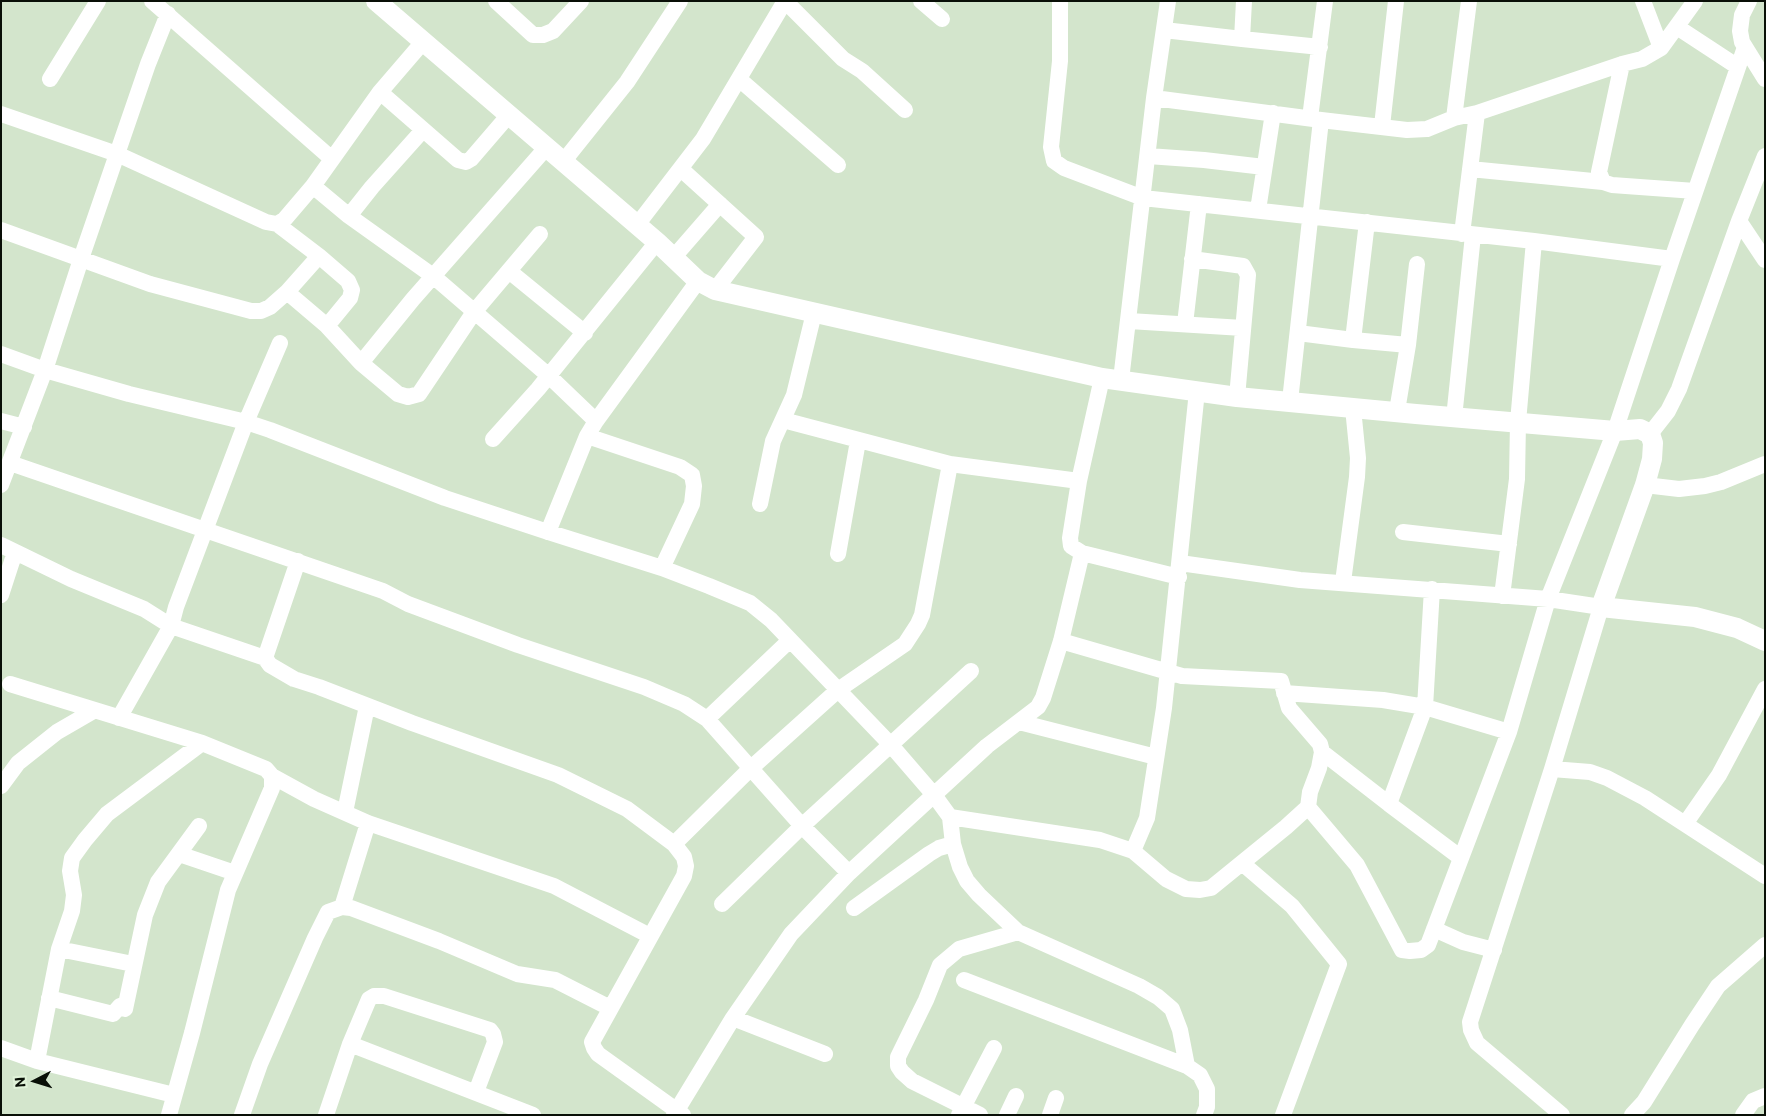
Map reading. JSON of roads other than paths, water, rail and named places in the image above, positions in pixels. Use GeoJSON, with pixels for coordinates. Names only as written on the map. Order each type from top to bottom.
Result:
{"type":"FeatureCollection","features":[{"type":"Feature","properties":{"kind":"street"},"geometry":{"type":"LineString","coordinates":[[50,79],[98,1]]}},
{"type":"Feature","properties":{"kind":"street"},"geometry":{"type":"LineString","coordinates":[[152,1],[332,159]]}},
{"type":"Feature","properties":{"kind":"street"},"geometry":{"type":"LineString","coordinates":[[376,1],[707,286],[1112,379],[1237,397],[1615,431],[1640,428],[1650,434],[1653,443],[1652,459],[1645,484],[1601,607],[1552,769],[1472,1013],[1471,1030],[1477,1043],[1562,1115]]}},
{"type":"Feature","properties":{"kind":"street"},"geometry":{"type":"LineString","coordinates":[[496,1],[533,35],[543,35],[554,32],[581,1]]}},
{"type":"Feature","properties":{"kind":"street"},"geometry":{"type":"LineString","coordinates":[[563,162],[627,82],[680,1]]}},
{"type":"Feature","properties":{"kind":"street"},"geometry":{"type":"LineString","coordinates":[[637,225],[703,140],[785,1],[843,59],[862,70],[905,110]]}},
{"type":"Feature","properties":{"kind":"street"},"geometry":{"type":"LineString","coordinates":[[922,1],[942,19]]}},
{"type":"Feature","properties":{"kind":"street"},"geometry":{"type":"LineString","coordinates":[[1060,1],[1060,61],[1051,146],[1054,161],[1064,168],[1143,198],[1311,215],[1672,259]]}},
{"type":"Feature","properties":{"kind":"street"},"geometry":{"type":"LineString","coordinates":[[1168,1],[1154,98],[1129,321],[1079,481],[1070,538],[1071,546],[1082,553],[1180,570],[1548,599],[1601,607],[1696,617],[1737,628],[1765,641]]}},
{"type":"Feature","properties":{"kind":"street"},"geometry":{"type":"LineString","coordinates":[[1242,39],[1244,1]]}},
{"type":"Feature","properties":{"kind":"street"},"geometry":{"type":"LineString","coordinates":[[1290,402],[1311,215],[1320,47],[1326,1]]}},
{"type":"Feature","properties":{"kind":"street"},"geometry":{"type":"LineString","coordinates":[[1382,126],[1396,1]]}},
{"type":"Feature","properties":{"kind":"street"},"geometry":{"type":"LineString","coordinates":[[1454,118],[1469,1]]}},
{"type":"Feature","properties":{"kind":"street"},"geometry":{"type":"LineString","coordinates":[[1643,1],[1661,48]]}},
{"type":"Feature","properties":{"kind":"street"},"geometry":{"type":"LineString","coordinates":[[1154,98],[1407,130],[1427,129],[1454,118],[1477,113],[1642,59],[1661,48],[1695,1]]}},
{"type":"Feature","properties":{"kind":"street"},"geometry":{"type":"LineString","coordinates":[[1750,1],[1742,15],[1740,31],[1745,47],[1765,79]]}},
{"type":"Feature","properties":{"kind":"street"},"geometry":{"type":"LineString","coordinates":[[1,486],[45,370],[148,64],[168,14]]}},
{"type":"Feature","properties":{"kind":"street"},"geometry":{"type":"LineString","coordinates":[[1677,27],[1738,67]]}},
{"type":"Feature","properties":{"kind":"street"},"geometry":{"type":"LineString","coordinates":[[1164,30],[1320,47]]}},
{"type":"Feature","properties":{"kind":"street"},"geometry":{"type":"LineString","coordinates":[[276,224],[284,220],[313,186],[380,92],[422,42]]}},
{"type":"Feature","properties":{"kind":"street"},"geometry":{"type":"LineString","coordinates":[[1308,807],[1357,865],[1402,950],[1421,950],[1428,945],[1509,732],[1548,599],[1615,431],[1745,47]]}},
{"type":"Feature","properties":{"kind":"street"},"geometry":{"type":"LineString","coordinates":[[1603,182],[1599,172],[1622,64]]}},
{"type":"Feature","properties":{"kind":"street"},"geometry":{"type":"LineString","coordinates":[[739,79],[838,165]]}},
{"type":"Feature","properties":{"kind":"street"},"geometry":{"type":"LineString","coordinates":[[380,92],[458,160],[466,162],[471,159],[508,116]]}},
{"type":"Feature","properties":{"kind":"street"},"geometry":{"type":"LineString","coordinates":[[1258,210],[1273,113]]}},
{"type":"Feature","properties":{"kind":"street"},"geometry":{"type":"LineString","coordinates":[[1454,418],[1468,234],[1470,169],[1477,113]]}},
{"type":"Feature","properties":{"kind":"street"},"geometry":{"type":"LineString","coordinates":[[1,114],[117,154],[266,222],[276,224],[319,256],[348,281],[352,290],[350,298],[327,326]]}},
{"type":"Feature","properties":{"kind":"street"},"geometry":{"type":"LineString","coordinates":[[349,216],[423,130]]}},
{"type":"Feature","properties":{"kind":"street"},"geometry":{"type":"LineString","coordinates":[[361,363],[433,276],[546,148]]}},
{"type":"Feature","properties":{"kind":"street"},"geometry":{"type":"LineString","coordinates":[[1148,156],[1264,167]]}},
{"type":"Feature","properties":{"kind":"street"},"geometry":{"type":"LineString","coordinates":[[1650,434],[1668,411],[1679,389],[1739,221],[1765,156]]}},
{"type":"Feature","properties":{"kind":"street"},"geometry":{"type":"LineString","coordinates":[[548,532],[587,436],[596,421],[707,286],[756,237],[681,169]]}},
{"type":"Feature","properties":{"kind":"street"},"geometry":{"type":"LineString","coordinates":[[1470,169],[1695,192]]}},
{"type":"Feature","properties":{"kind":"street"},"geometry":{"type":"LineString","coordinates":[[313,186],[349,216],[433,276],[548,376],[596,421]]}},
{"type":"Feature","properties":{"kind":"street"},"geometry":{"type":"LineString","coordinates":[[673,258],[720,204]]}},
{"type":"Feature","properties":{"kind":"street"},"geometry":{"type":"LineString","coordinates":[[1185,324],[1199,204]]}},
{"type":"Feature","properties":{"kind":"street"},"geometry":{"type":"LineString","coordinates":[[1739,221],[1765,260]]}},
{"type":"Feature","properties":{"kind":"street"},"geometry":{"type":"LineString","coordinates":[[1353,340],[1367,222]]}},
{"type":"Feature","properties":{"kind":"street"},"geometry":{"type":"LineString","coordinates":[[1,230],[150,284],[251,311],[262,311],[270,307],[288,292],[319,256]]}},
{"type":"Feature","properties":{"kind":"street"},"geometry":{"type":"LineString","coordinates":[[288,292],[327,326],[361,363],[398,394],[408,397],[419,394],[474,312],[540,234]]}},
{"type":"Feature","properties":{"kind":"street"},"geometry":{"type":"LineString","coordinates":[[1502,596],[1518,480],[1518,422],[1534,241]]}},
{"type":"Feature","properties":{"kind":"street"},"geometry":{"type":"LineString","coordinates":[[493,439],[584,333],[657,242]]}},
{"type":"Feature","properties":{"kind":"street"},"geometry":{"type":"LineString","coordinates":[[1192,259],[1242,266],[1248,275],[1237,397]]}},
{"type":"Feature","properties":{"kind":"street"},"geometry":{"type":"LineString","coordinates":[[1397,411],[1408,345],[1417,264]]}},
{"type":"Feature","properties":{"kind":"street"},"geometry":{"type":"LineString","coordinates":[[509,271],[584,333]]}},
{"type":"Feature","properties":{"kind":"street"},"geometry":{"type":"LineString","coordinates":[[760,504],[773,441],[794,395],[814,312]]}},
{"type":"Feature","properties":{"kind":"street"},"geometry":{"type":"LineString","coordinates":[[1129,321],[1243,328]]}},
{"type":"Feature","properties":{"kind":"street"},"geometry":{"type":"LineString","coordinates":[[1298,333],[1408,345]]}},
{"type":"Feature","properties":{"kind":"street"},"geometry":{"type":"LineString","coordinates":[[119,718],[171,626],[176,607],[246,422],[280,343]]}},
{"type":"Feature","properties":{"kind":"street"},"geometry":{"type":"LineString","coordinates":[[1,354],[45,370],[129,394],[246,422],[418,488],[662,568],[750,603],[772,620],[890,744],[934,796],[950,817],[953,844],[960,867],[967,881],[979,895],[1018,932],[1139,986],[1158,997],[1172,1009],[1180,1030],[1187,1066]]}},
{"type":"Feature","properties":{"kind":"street"},"geometry":{"type":"LineString","coordinates":[[1133,851],[1147,818],[1156,757],[1180,570],[1198,392]]}},
{"type":"Feature","properties":{"kind":"street"},"geometry":{"type":"LineString","coordinates":[[1343,582],[1357,477],[1358,458],[1354,408]]}},
{"type":"Feature","properties":{"kind":"street"},"geometry":{"type":"LineString","coordinates":[[783,420],[950,464],[1079,481]]}},
{"type":"Feature","properties":{"kind":"street"},"geometry":{"type":"LineString","coordinates":[[1,421],[24,427]]}},
{"type":"Feature","properties":{"kind":"street"},"geometry":{"type":"LineString","coordinates":[[587,436],[680,467],[692,475],[694,486],[692,504],[662,568]]}},
{"type":"Feature","properties":{"kind":"street"},"geometry":{"type":"LineString","coordinates":[[838,554],[858,441]]}},
{"type":"Feature","properties":{"kind":"street"},"geometry":{"type":"LineString","coordinates":[[10,462],[383,591],[408,604],[518,645],[644,687],[684,704],[707,719],[802,826],[849,873]]}},
{"type":"Feature","properties":{"kind":"street"},"geometry":{"type":"LineString","coordinates":[[674,844],[750,769],[838,690],[905,644],[922,616],[950,464]]}},
{"type":"Feature","properties":{"kind":"street"},"geometry":{"type":"LineString","coordinates":[[1645,484],[1679,489],[1706,486],[1765,464]]}},
{"type":"Feature","properties":{"kind":"street"},"geometry":{"type":"LineString","coordinates":[[1403,532],[1509,544]]}},
{"type":"Feature","properties":{"kind":"street"},"geometry":{"type":"LineString","coordinates":[[1,595],[8,548],[72,579],[144,609],[171,626],[265,658],[270,665],[294,679],[319,686],[366,706],[558,775],[627,809],[674,844],[684,857],[686,866],[684,876],[592,1042],[598,1054],[678,1114],[734,1018],[791,934],[849,873],[987,746],[1038,707],[1043,698],[1061,641],[1082,553]]}},
{"type":"Feature","properties":{"kind":"street"},"geometry":{"type":"LineString","coordinates":[[265,658],[298,561]]}},
{"type":"Feature","properties":{"kind":"street"},"geometry":{"type":"LineString","coordinates":[[1389,804],[1425,707],[1432,589]]}},
{"type":"Feature","properties":{"kind":"street"},"geometry":{"type":"LineString","coordinates":[[707,719],[789,640]]}},
{"type":"Feature","properties":{"kind":"street"},"geometry":{"type":"LineString","coordinates":[[950,817],[1100,840],[1133,851],[1166,879],[1186,889],[1200,890],[1211,888],[1308,807],[1310,792],[1319,768],[1322,752],[1320,744],[1289,708],[1281,681],[1182,676],[1061,641]]}},
{"type":"Feature","properties":{"kind":"street"},"geometry":{"type":"LineString","coordinates":[[722,904],[802,826],[971,671]]}},
{"type":"Feature","properties":{"kind":"street"},"geometry":{"type":"LineString","coordinates":[[10,684],[202,743],[266,769],[272,776],[314,800],[368,823],[554,886],[650,936]]}},
{"type":"Feature","properties":{"kind":"street"},"geometry":{"type":"LineString","coordinates":[[1686,824],[1719,775],[1765,689]]}},
{"type":"Feature","properties":{"kind":"street"},"geometry":{"type":"LineString","coordinates":[[1284,692],[1383,700],[1425,707],[1509,732]]}},
{"type":"Feature","properties":{"kind":"street"},"geometry":{"type":"LineString","coordinates":[[344,812],[366,706]]}},
{"type":"Feature","properties":{"kind":"street"},"geometry":{"type":"LineString","coordinates":[[1,786],[18,763],[57,732],[95,710]]}},
{"type":"Feature","properties":{"kind":"street"},"geometry":{"type":"LineString","coordinates":[[1019,722],[1156,757]]}},
{"type":"Feature","properties":{"kind":"street"},"geometry":{"type":"LineString","coordinates":[[37,1061],[59,949],[72,911],[74,895],[70,871],[72,858],[107,814],[202,743]]}},
{"type":"Feature","properties":{"kind":"street"},"geometry":{"type":"LineString","coordinates":[[1322,752],[1461,858]]}},
{"type":"Feature","properties":{"kind":"street"},"geometry":{"type":"LineString","coordinates":[[1552,769],[1590,772],[1606,778],[1645,798],[1765,876]]}},
{"type":"Feature","properties":{"kind":"street"},"geometry":{"type":"LineString","coordinates":[[169,1115],[228,890],[272,788],[272,776]]}},
{"type":"Feature","properties":{"kind":"street"},"geometry":{"type":"LineString","coordinates":[[342,907],[368,823]]}},
{"type":"Feature","properties":{"kind":"street"},"geometry":{"type":"LineString","coordinates":[[49,998],[113,1014],[120,1006],[124,1008],[145,914],[158,882],[199,826]]}},
{"type":"Feature","properties":{"kind":"street"},"geometry":{"type":"LineString","coordinates":[[854,908],[929,854],[939,848],[953,844]]}},
{"type":"Feature","properties":{"kind":"street"},"geometry":{"type":"LineString","coordinates":[[179,854],[235,873]]}},
{"type":"Feature","properties":{"kind":"street"},"geometry":{"type":"LineString","coordinates":[[1242,863],[1292,906],[1339,964],[1283,1115]]}},
{"type":"Feature","properties":{"kind":"street"},"geometry":{"type":"LineString","coordinates":[[242,1115],[260,1064],[315,938],[328,912],[342,907],[351,908],[404,928],[518,974],[555,980],[610,1008]]}},
{"type":"Feature","properties":{"kind":"street"},"geometry":{"type":"LineString","coordinates":[[1434,929],[1463,942],[1494,950]]}},
{"type":"Feature","properties":{"kind":"street"},"geometry":{"type":"LineString","coordinates":[[980,1115],[961,1110],[912,1081],[898,1066],[898,1057],[926,1000],[940,965],[959,949],[1018,932]]}},
{"type":"Feature","properties":{"kind":"street"},"geometry":{"type":"LineString","coordinates":[[1632,1115],[1644,1102],[1718,986],[1765,945]]}},
{"type":"Feature","properties":{"kind":"street"},"geometry":{"type":"LineString","coordinates":[[59,949],[133,964]]}},
{"type":"Feature","properties":{"kind":"street"},"geometry":{"type":"LineString","coordinates":[[964,980],[1187,1066],[1200,1075],[1207,1089],[1207,1107],[1204,1115]]}},
{"type":"Feature","properties":{"kind":"street"},"geometry":{"type":"LineString","coordinates":[[326,1115],[350,1044],[369,999],[374,996],[384,996],[490,1030],[495,1042],[476,1092]]}},
{"type":"Feature","properties":{"kind":"street"},"geometry":{"type":"LineString","coordinates":[[734,1018],[825,1054]]}},
{"type":"Feature","properties":{"kind":"street"},"geometry":{"type":"LineString","coordinates":[[350,1044],[533,1115]]}},
{"type":"Feature","properties":{"kind":"street"},"geometry":{"type":"LineString","coordinates":[[1,1048],[37,1061],[174,1095]]}},
{"type":"Feature","properties":{"kind":"street"},"geometry":{"type":"LineString","coordinates":[[961,1110],[994,1048]]}},
{"type":"Feature","properties":{"kind":"street"},"geometry":{"type":"LineString","coordinates":[[1007,1115],[1016,1096]]}},
{"type":"Feature","properties":{"kind":"street"},"geometry":{"type":"LineString","coordinates":[[1743,1115],[1753,1101],[1765,1096]]}},
{"type":"Feature","properties":{"kind":"street"},"geometry":{"type":"LineString","coordinates":[[1050,1115],[1056,1098]]}}]}
